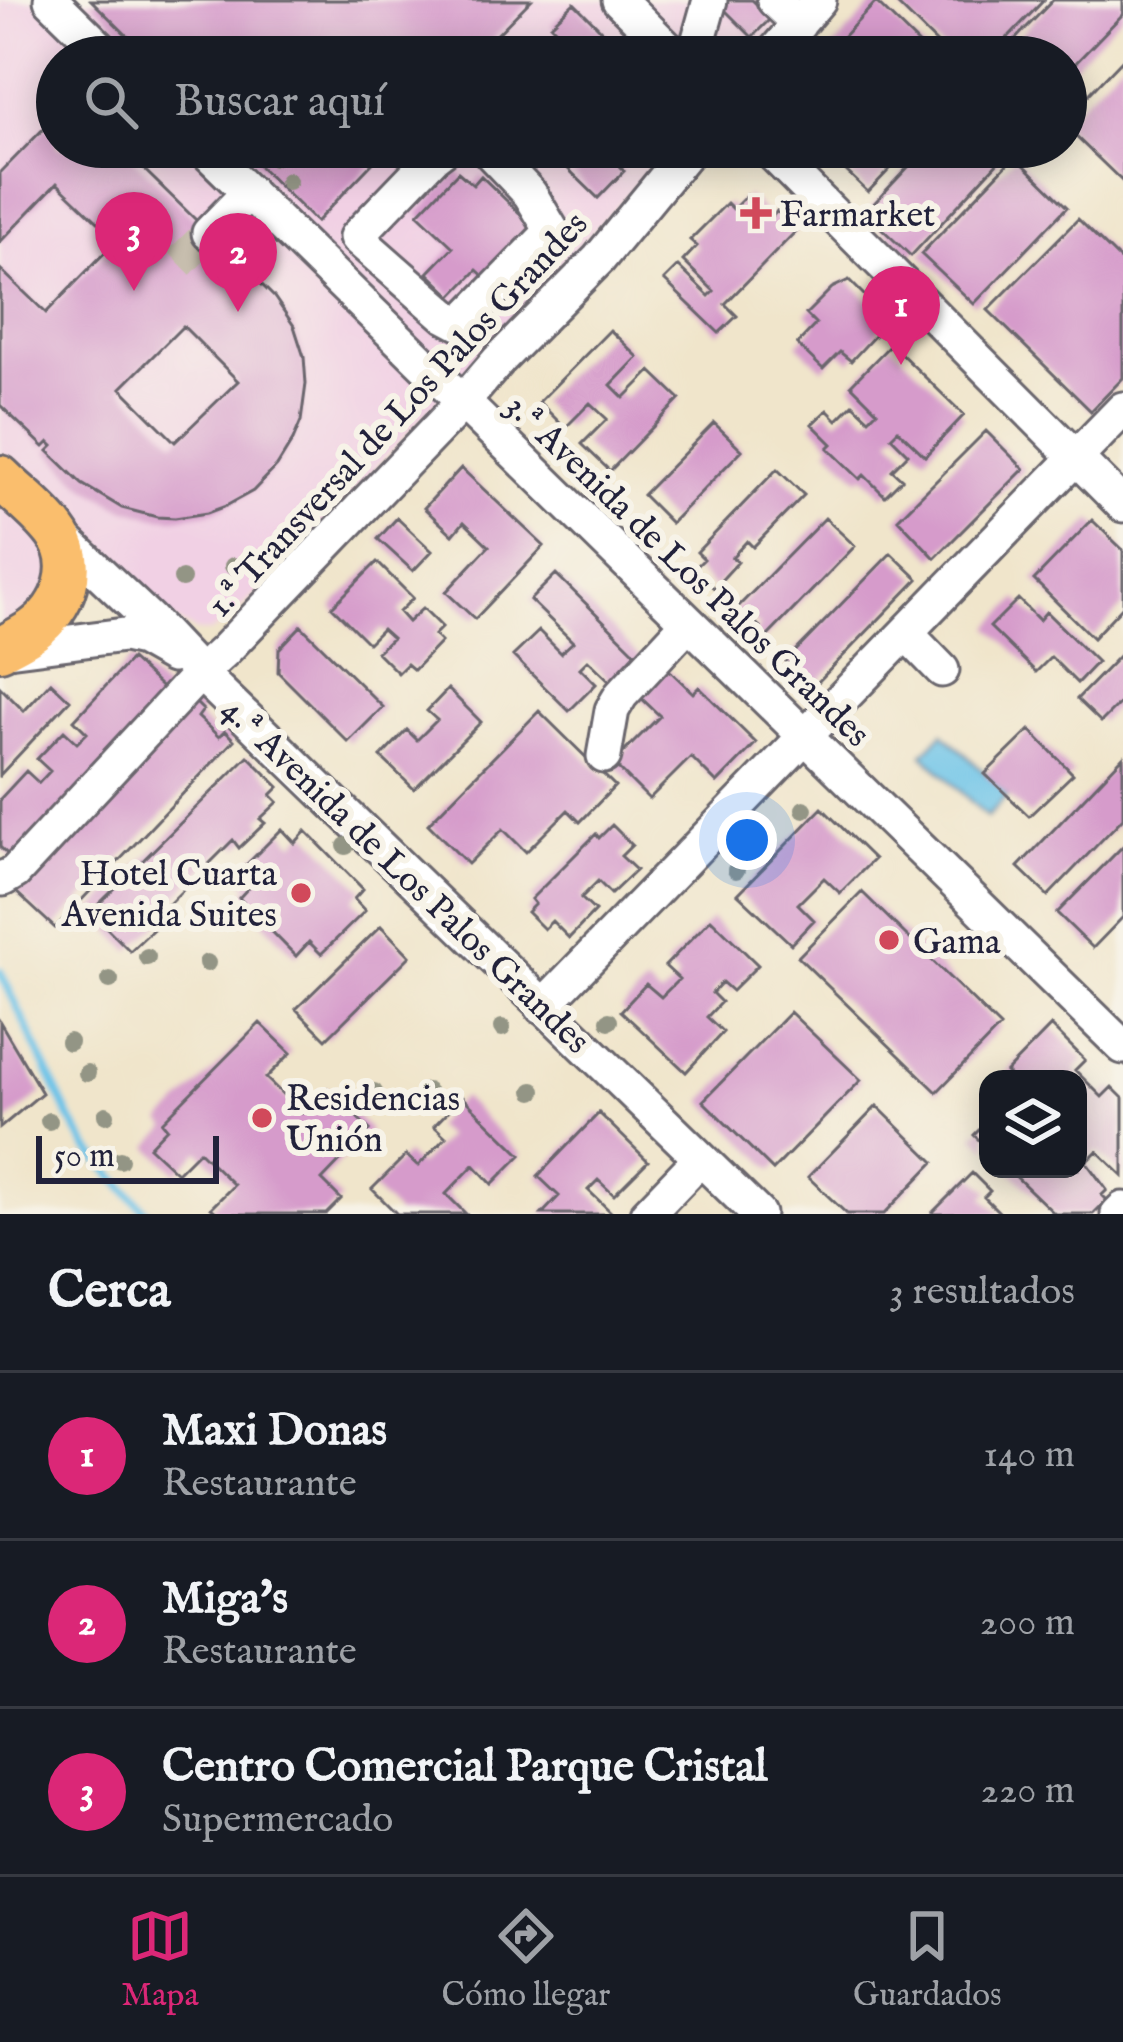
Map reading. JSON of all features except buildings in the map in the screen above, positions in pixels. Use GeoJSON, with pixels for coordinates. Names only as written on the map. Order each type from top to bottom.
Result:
{"type":"FeatureCollection","features":[{"type":"Feature","properties":{"kind":"main road","name":"4.ª Avenida de Los Palos Grandes"},"geometry":{"type":"LineString","coordinates":[[0,478],[57,533]]}},
{"type":"Feature","properties":{"kind":"main road"},"geometry":{"type":"LineString","coordinates":[[0,650],[36,628],[59,604],[68,560],[57,533]]}},
{"type":"Feature","properties":{"kind":"street"},"geometry":{"type":"LineString","coordinates":[[51,0],[88,36]]}},
{"type":"Feature","properties":{"kind":"street"},"geometry":{"type":"LineString","coordinates":[[619,0],[655,36]]}},
{"type":"Feature","properties":{"kind":"street"},"geometry":{"type":"LineString","coordinates":[[700,36],[710,0]]}},
{"type":"Feature","properties":{"kind":"street"},"geometry":{"type":"LineString","coordinates":[[774,0],[809,12],[788,36]]}},
{"type":"Feature","properties":{"kind":"street","name":"3.ª Avenida de Los Palos Grandes"},"geometry":{"type":"LineString","coordinates":[[224,168],[1123,1047]]}},
{"type":"Feature","properties":{"kind":"street"},"geometry":{"type":"LineString","coordinates":[[422,168],[356,237],[461,324]]}},
{"type":"Feature","properties":{"kind":"street"},"geometry":{"type":"LineString","coordinates":[[454,168],[379,243],[499,360]]}},
{"type":"Feature","properties":{"kind":"street"},"geometry":{"type":"LineString","coordinates":[[483,168],[552,232],[599,259]]}},
{"type":"Feature","properties":{"kind":"street"},"geometry":{"type":"LineString","coordinates":[[505,168],[530,194],[552,232]]}},
{"type":"Feature","properties":{"kind":"street","name":"1.ª Transversal de Los Palos Grandes"},"geometry":{"type":"LineString","coordinates":[[0,878],[15,872],[599,259],[674,168]]}},
{"type":"Feature","properties":{"kind":"street"},"geometry":{"type":"LineString","coordinates":[[787,168],[1123,505]]}},
{"type":"Feature","properties":{"kind":"street"},"geometry":{"type":"LineString","coordinates":[[209,232],[249,192]]}},
{"type":"Feature","properties":{"kind":"street"},"geometry":{"type":"LineString","coordinates":[[461,324],[552,232]]}},
{"type":"Feature","properties":{"kind":"street"},"geometry":{"type":"LineString","coordinates":[[542,1007],[1123,409]]}},
{"type":"Feature","properties":{"kind":"street","name":"4.ª Avenida de Los Palos Grandes"},"geometry":{"type":"LineString","coordinates":[[57,533],[758,1214]]}},
{"type":"Feature","properties":{"kind":"street"},"geometry":{"type":"LineString","coordinates":[[604,756],[612,710],[621,694],[688,622]]}},
{"type":"Feature","properties":{"kind":"street"},"geometry":{"type":"LineString","coordinates":[[906,633],[942,670]]}},
{"type":"Feature","properties":{"kind":"street"},"geometry":{"type":"LineString","coordinates":[[0,650],[124,635],[142,639],[200,673]]}},
{"type":"Feature","properties":{"kind":"street"},"geometry":{"type":"LineString","coordinates":[[647,1214],[700,1159]]}},
{"type":"Feature","properties":{"kind":"shaded area"},"geometry":{"type":"Polygon","coordinates":[[[0,0],[802,0],[770,36],[36,36],[36,168],[652,168],[275,577],[225,623],[210,632],[198,632],[163,615],[85,542],[53,594],[0,639],[0,0]]]}},
{"type":"Feature","properties":{"kind":"water"},"geometry":{"type":"Polygon","coordinates":[[[943,733],[1008,795],[987,817],[923,754],[943,733]]]}},
{"type":"Feature","properties":{"kind":"waterway"},"geometry":{"type":"LineString","coordinates":[[0,971],[87,1147],[148,1214]]}},
{"type":"Feature","properties":{"kind":"tunnel"},"geometry":{"type":"LineString","coordinates":[[179,263],[209,233]]}},
{"type":"Feature","properties":{"kind":"place","name":"Farmarket"},"geometry":{"type":"Point","coordinates":[756,213]}},
{"type":"Feature","properties":{"kind":"place","name":"Centro Comercial Parque Cristal"},"geometry":{"type":"Point","coordinates":[134,291]}},
{"type":"Feature","properties":{"kind":"place","name":"Miga's"},"geometry":{"type":"Point","coordinates":[238,312]}},
{"type":"Feature","properties":{"kind":"place","name":"Maxi Donas"},"geometry":{"type":"Point","coordinates":[901,365]}},
{"type":"Feature","properties":{"kind":"place","name":"Hotel Cuarta Avenida Suites"},"geometry":{"type":"Point","coordinates":[301,893]}},
{"type":"Feature","properties":{"kind":"place","name":"Gama"},"geometry":{"type":"Point","coordinates":[889,940]}},
{"type":"Feature","properties":{"kind":"place","name":"Residencias Unión"},"geometry":{"type":"Point","coordinates":[262,1118]}}]}
